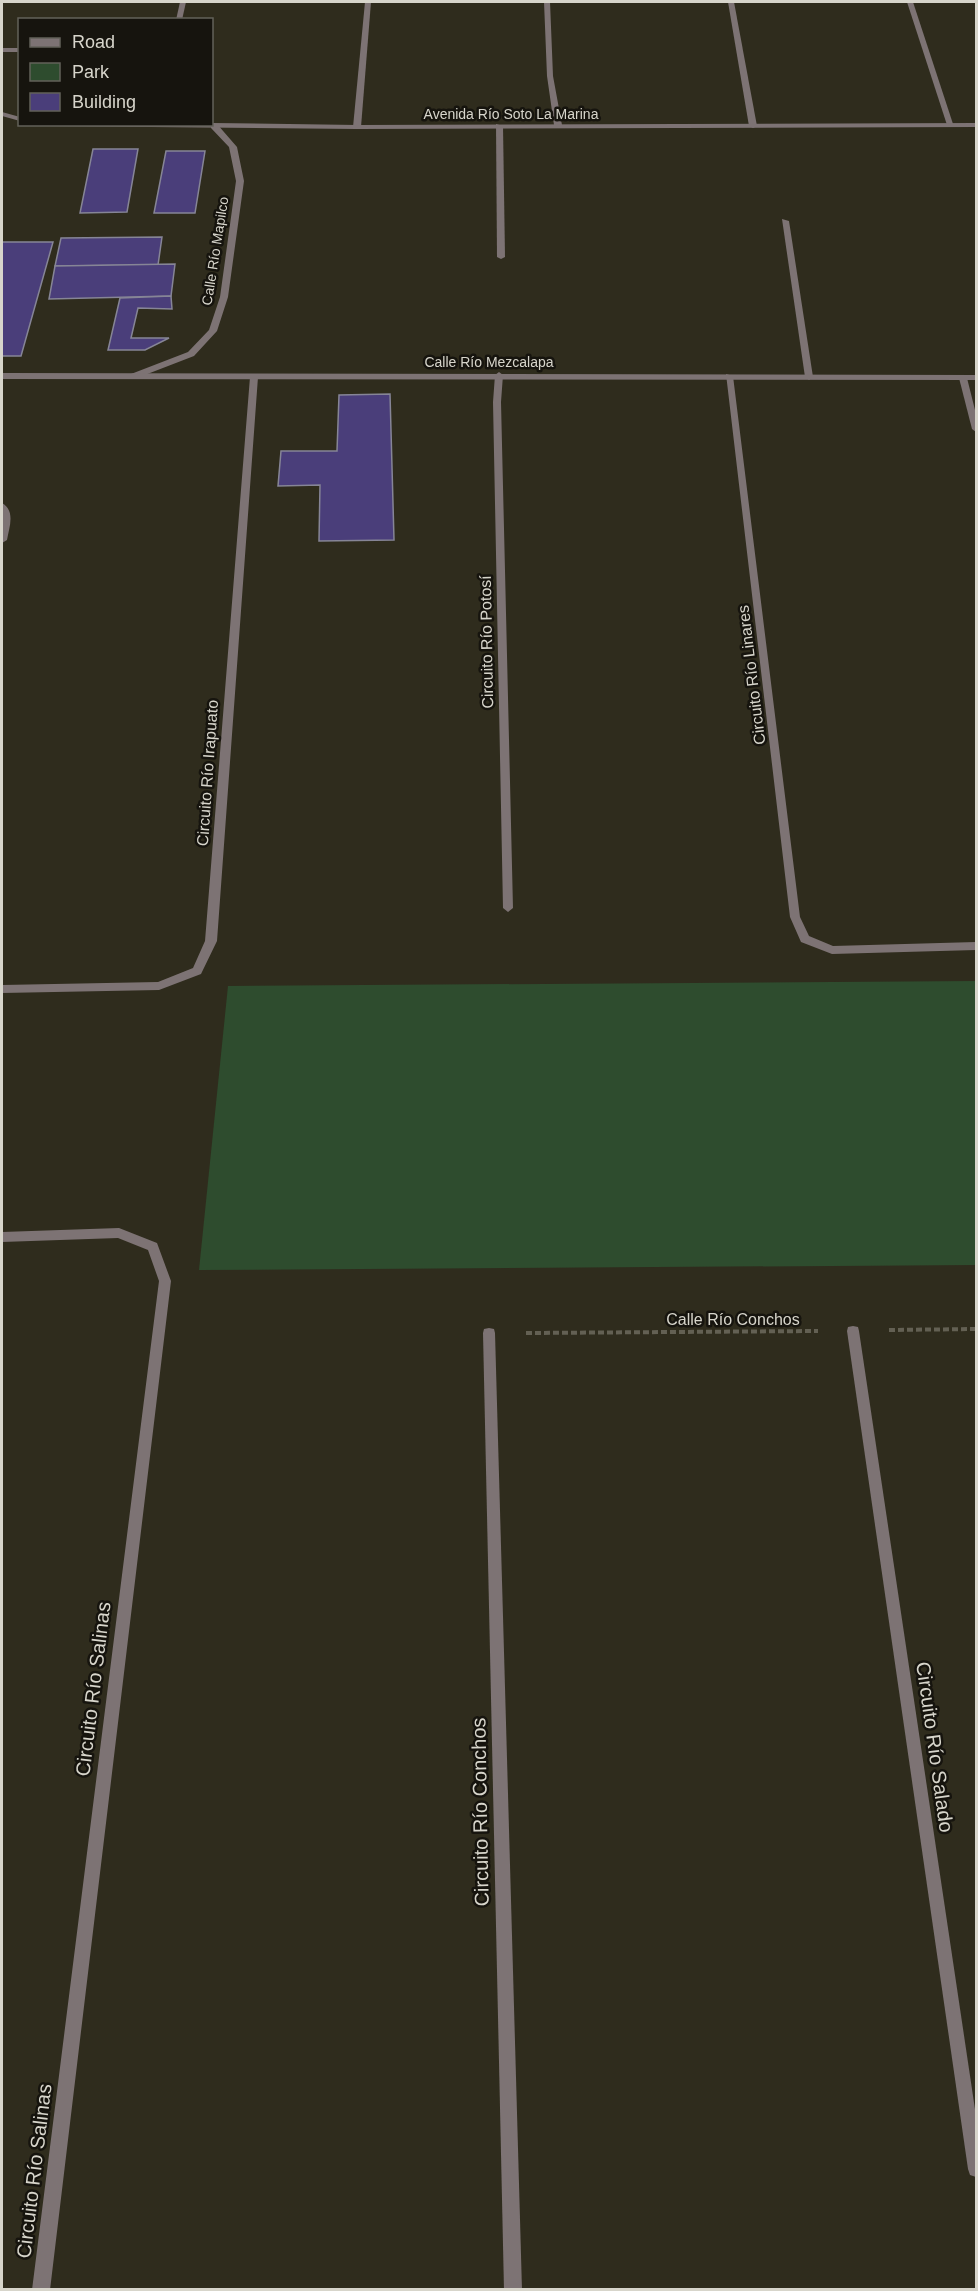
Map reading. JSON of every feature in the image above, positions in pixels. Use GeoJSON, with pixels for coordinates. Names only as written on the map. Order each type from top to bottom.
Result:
{"type":"FeatureCollection","features":[{"type":"Feature","properties":{"kind":"street"},"geometry":{"type":"LineString","coordinates":[[179,18],[183,2]]}},
{"type":"Feature","properties":{"kind":"street"},"geometry":{"type":"LineString","coordinates":[[357,127],[368,2]]}},
{"type":"Feature","properties":{"kind":"street"},"geometry":{"type":"LineString","coordinates":[[547,2],[550,76],[558,125]]}},
{"type":"Feature","properties":{"kind":"street"},"geometry":{"type":"LineString","coordinates":[[731,2],[753,126]]}},
{"type":"Feature","properties":{"kind":"street"},"geometry":{"type":"LineString","coordinates":[[910,2],[951,125]]}},
{"type":"Feature","properties":{"kind":"street"},"geometry":{"type":"LineString","coordinates":[[2,50],[18,50]]}},
{"type":"Feature","properties":{"kind":"street"},"geometry":{"type":"LineString","coordinates":[[2,114],[18,118]]}},
{"type":"Feature","properties":{"kind":"street","name":"Avenida Río Soto La Marina"},"geometry":{"type":"LineString","coordinates":[[214,126],[976,125]]}},
{"type":"Feature","properties":{"kind":"street","name":"Calle Río Mapilco"},"geometry":{"type":"LineString","coordinates":[[134,376],[191,354],[213,331],[224,297],[240,181],[233,147],[214,126]]}},
{"type":"Feature","properties":{"kind":"street"},"geometry":{"type":"LineString","coordinates":[[499,126],[501,257]]}},
{"type":"Feature","properties":{"kind":"street"},"geometry":{"type":"LineString","coordinates":[[785,221],[809,377]]}},
{"type":"Feature","properties":{"kind":"street","name":"Calle Río Mezcalapa"},"geometry":{"type":"LineString","coordinates":[[2,376],[500,375],[976,378]]}},
{"type":"Feature","properties":{"kind":"street","name":"Circuito Río Potosí"},"geometry":{"type":"LineString","coordinates":[[500,375],[497,402],[508,909]]}},
{"type":"Feature","properties":{"kind":"street","name":"Circuito Río Linares"},"geometry":{"type":"LineString","coordinates":[[729,376],[795,917],[805,939],[832,950],[976,946]]}},
{"type":"Feature","properties":{"kind":"street","name":"Circuito Río Irapuato"},"geometry":{"type":"LineString","coordinates":[[2,989],[159,986],[197,971],[211,941],[254,377]]}},
{"type":"Feature","properties":{"kind":"street"},"geometry":{"type":"LineString","coordinates":[[963,378],[976,429]]}},
{"type":"Feature","properties":{"kind":"street"},"geometry":{"type":"LineString","coordinates":[[2,506],[7,519],[2,540]]}},
{"type":"Feature","properties":{"kind":"street","name":"Circuito Río Salinas"},"geometry":{"type":"LineString","coordinates":[[2,1237],[119,1233],[153,1247],[165,1281],[41,2289]]}},
{"type":"Feature","properties":{"kind":"street","name":"Circuito Río Salado"},"geometry":{"type":"LineString","coordinates":[[853,1331],[976,2169]]}},
{"type":"Feature","properties":{"kind":"street","name":"Circuito Río Conchos"},"geometry":{"type":"LineString","coordinates":[[489,1333],[513,2289]]}},
{"type":"Feature","properties":{"kind":"path","name":"Calle Río Conchos"},"geometry":{"type":"LineString","coordinates":[[489,1333],[976,1329]]}},
{"type":"Feature","properties":{"kind":"green space"},"geometry":{"type":"Polygon","coordinates":[[[976,981],[976,1265],[199,1270],[228,986],[976,981]]]}},
{"type":"Feature","properties":{"kind":"building"},"geometry":{"type":"Polygon","coordinates":[[[93,149],[138,149],[127,212],[80,213],[93,149]]]}},
{"type":"Feature","properties":{"kind":"building"},"geometry":{"type":"Polygon","coordinates":[[[166,151],[205,151],[195,213],[154,213],[166,151]]]}},
{"type":"Feature","properties":{"kind":"building"},"geometry":{"type":"Polygon","coordinates":[[[162,237],[158,265],[55,266],[61,238],[162,237]]]}},
{"type":"Feature","properties":{"kind":"building"},"geometry":{"type":"Polygon","coordinates":[[[2,242],[53,242],[21,356],[2,356],[2,242]]]}},
{"type":"Feature","properties":{"kind":"building"},"geometry":{"type":"Polygon","coordinates":[[[175,264],[171,296],[49,299],[55,266],[175,264]]]}},
{"type":"Feature","properties":{"kind":"building"},"geometry":{"type":"Polygon","coordinates":[[[171,296],[172,309],[138,308],[131,338],[169,338],[145,350],[108,350],[120,298],[171,296]]]}},
{"type":"Feature","properties":{"kind":"building"},"geometry":{"type":"Polygon","coordinates":[[[390,394],[394,540],[319,541],[320,485],[278,486],[281,451],[337,451],[339,395],[390,394]]]}}]}
